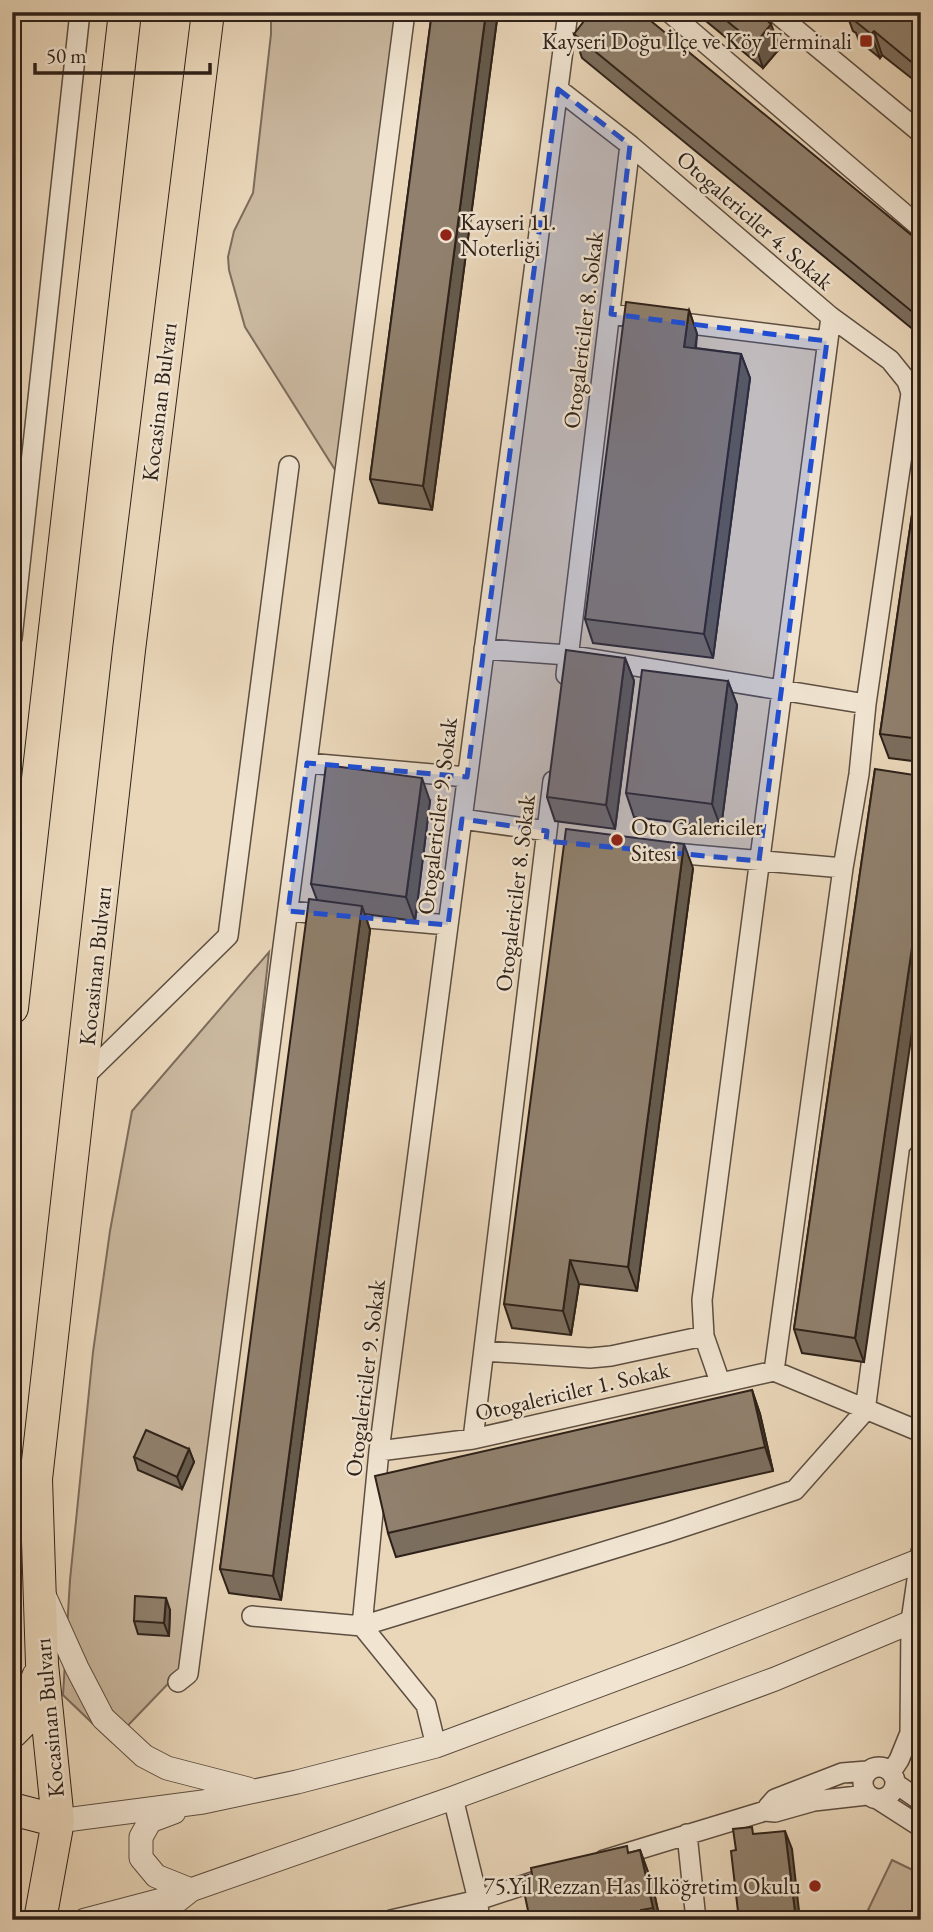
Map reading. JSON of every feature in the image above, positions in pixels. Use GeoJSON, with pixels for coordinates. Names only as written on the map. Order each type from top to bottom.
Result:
{"type":"FeatureCollection","features":[{"type":"Feature","properties":{"kind":"highway"},"geometry":{"type":"LineString","coordinates":[[12,1008],[125,12]]}},
{"type":"Feature","properties":{"kind":"highway","name":"Kocasinan Bulvarı"},"geometry":{"type":"LineString","coordinates":[[40,1920],[58,1821],[42,1664],[36,1479],[129,650],[208,12]]}},
{"type":"Feature","properties":{"kind":"highway"},"geometry":{"type":"LineString","coordinates":[[12,1732],[25,1719],[42,1664]]}},
{"type":"Feature","properties":{"kind":"highway"},"geometry":{"type":"LineString","coordinates":[[12,1809],[58,1821]]}},
{"type":"Feature","properties":{"kind":"street"},"geometry":{"type":"LineString","coordinates":[[12,638],[80,12]]}},
{"type":"Feature","properties":{"kind":"street"},"geometry":{"type":"LineString","coordinates":[[178,1682],[188,1674],[405,12]]}},
{"type":"Feature","properties":{"kind":"street","name":"Otogalericiler 9. Sokak"},"geometry":{"type":"LineString","coordinates":[[362,1626],[379,1451],[568,12]]}},
{"type":"Feature","properties":{"kind":"street"},"geometry":{"type":"LineString","coordinates":[[669,12],[921,228]]}},
{"type":"Feature","properties":{"kind":"street"},"geometry":{"type":"LineString","coordinates":[[775,12],[921,133]]}},
{"type":"Feature","properties":{"kind":"street","name":"Otogalericiler 4. Sokak"},"geometry":{"type":"LineString","coordinates":[[558,89],[630,145],[831,317],[890,360],[916,394]]}},
{"type":"Feature","properties":{"kind":"street","name":"Otogalericiler 8. Sokak"},"geometry":{"type":"LineString","coordinates":[[563,696],[630,145]]}},
{"type":"Feature","properties":{"kind":"street"},"geometry":{"type":"LineString","coordinates":[[611,314],[827,341]]}},
{"type":"Feature","properties":{"kind":"street"},"geometry":{"type":"LineString","coordinates":[[720,1382],[704,1336],[702,1300],[831,317]]}},
{"type":"Feature","properties":{"kind":"street"},"geometry":{"type":"LineString","coordinates":[[916,394],[866,704],[859,774],[843,869],[774,1371],[921,1432]]}},
{"type":"Feature","properties":{"kind":"street"},"geometry":{"type":"LineString","coordinates":[[83,1078],[228,936],[289,466]]}},
{"type":"Feature","properties":{"kind":"street"},"geometry":{"type":"LineString","coordinates":[[484,649],[568,655],[866,704]]}},
{"type":"Feature","properties":{"kind":"street"},"geometry":{"type":"LineString","coordinates":[[307,763],[467,777]]}},
{"type":"Feature","properties":{"kind":"street","name":"Otogalericiler 8. Sokak"},"geometry":{"type":"LineString","coordinates":[[472,1439],[551,838],[555,764]]}},
{"type":"Feature","properties":{"kind":"street"},"geometry":{"type":"LineString","coordinates":[[859,774],[883,775]]}},
{"type":"Feature","properties":{"kind":"street"},"geometry":{"type":"LineString","coordinates":[[462,819],[551,838]]}},
{"type":"Feature","properties":{"kind":"street"},"geometry":{"type":"LineString","coordinates":[[639,850],[843,869]]}},
{"type":"Feature","properties":{"kind":"street"},"geometry":{"type":"LineString","coordinates":[[288,911],[448,925]]}},
{"type":"Feature","properties":{"kind":"street"},"geometry":{"type":"LineString","coordinates":[[251,1616],[362,1626],[795,1490],[865,1411],[921,983]]}},
{"type":"Feature","properties":{"kind":"street"},"geometry":{"type":"LineString","coordinates":[[899,1146],[921,1119]]}},
{"type":"Feature","properties":{"kind":"street"},"geometry":{"type":"LineString","coordinates":[[484,1352],[611,1356],[704,1336]]}},
{"type":"Feature","properties":{"kind":"street","name":"Otogalericiler 1. Sokak"},"geometry":{"type":"LineString","coordinates":[[379,1451],[472,1439],[774,1371]]}},
{"type":"Feature","properties":{"kind":"street"},"geometry":{"type":"LineString","coordinates":[[391,1920],[478,1900],[765,1811],[775,1812],[814,1801],[890,1795],[893,1778],[909,1733],[921,1552]]}},
{"type":"Feature","properties":{"kind":"street"},"geometry":{"type":"LineString","coordinates":[[58,1821],[203,1802],[436,1746],[680,1655],[920,1560]]}},
{"type":"Feature","properties":{"kind":"street"},"geometry":{"type":"LineString","coordinates":[[39,1584],[103,1718],[144,1756],[167,1768],[254,1791]]}},
{"type":"Feature","properties":{"kind":"street"},"geometry":{"type":"LineString","coordinates":[[85,1920],[165,1899],[453,1798],[775,1679],[916,1619]]}},
{"type":"Feature","properties":{"kind":"street"},"geometry":{"type":"LineString","coordinates":[[362,1626],[426,1705],[436,1746]]}},
{"type":"Feature","properties":{"kind":"street"},"geometry":{"type":"LineString","coordinates":[[765,1811],[775,1799],[842,1773],[879,1767],[921,1801]]}},
{"type":"Feature","properties":{"kind":"street"},"geometry":{"type":"LineString","coordinates":[[867,1771],[862,1783],[873,1798],[921,1827]]}},
{"type":"Feature","properties":{"kind":"street"},"geometry":{"type":"LineString","coordinates":[[453,1798],[478,1900],[479,1920]]}},
{"type":"Feature","properties":{"kind":"street"},"geometry":{"type":"LineString","coordinates":[[191,1890],[156,1876],[141,1858],[141,1837],[150,1821],[203,1802]]}},
{"type":"Feature","properties":{"kind":"street"},"geometry":{"type":"LineString","coordinates":[[687,1834],[696,1920]]}},
{"type":"Feature","properties":{"kind":"street"},"geometry":{"type":"LineString","coordinates":[[153,1920],[191,1890]]}},
{"type":"Feature","properties":{"kind":"highlighted area"},"geometry":{"type":"Polygon","coordinates":[[[558,89],[630,145],[611,314],[827,341],[782,691],[759,861],[546,841],[547,831],[462,819],[448,925],[288,911],[307,763],[467,777],[558,89]]]}},
{"type":"Feature","properties":{"kind":"shaded area"},"geometry":{"type":"Polygon","coordinates":[[[271,12],[400,12],[344,484],[245,327],[229,270],[228,257],[234,231],[253,193],[271,34],[271,12]]]}},
{"type":"Feature","properties":{"kind":"shaded area"},"geometry":{"type":"Polygon","coordinates":[[[269,952],[188,1663],[112,1742],[63,1695],[70,1580],[93,1352],[110,1231],[132,1111],[269,952]]]}},
{"type":"Feature","properties":{"kind":"shaded area"},"geometry":{"type":"Polygon","coordinates":[[[892,1860],[921,1874],[921,1920],[889,1920],[868,1910],[892,1860]]]}},
{"type":"Feature","properties":{"kind":"building"},"geometry":{"type":"Polygon","coordinates":[[[432,12],[486,12],[423,486],[370,479],[432,12]]]}},
{"type":"Feature","properties":{"kind":"building"},"geometry":{"type":"Polygon","coordinates":[[[591,12],[640,12],[921,243],[921,319],[574,34],[591,12]]]}},
{"type":"Feature","properties":{"kind":"building"},"geometry":{"type":"Polygon","coordinates":[[[716,12],[757,12],[771,24],[755,44],[716,12]]]}},
{"type":"Feature","properties":{"kind":"building"},"geometry":{"type":"Polygon","coordinates":[[[851,12],[912,12],[921,19],[921,74],[913,68],[915,65],[874,31],[871,34],[850,17],[853,14],[851,12]]]}},
{"type":"Feature","properties":{"kind":"building"},"geometry":{"type":"Polygon","coordinates":[[[626,302],[689,310],[684,347],[741,354],[704,634],[585,619],[626,302]]]}},
{"type":"Feature","properties":{"kind":"building"},"geometry":{"type":"Polygon","coordinates":[[[921,453],[921,739],[880,734],[921,453]]]}},
{"type":"Feature","properties":{"kind":"building"},"geometry":{"type":"Polygon","coordinates":[[[566,650],[625,658],[606,805],[547,797],[566,650]]]}},
{"type":"Feature","properties":{"kind":"building"},"geometry":{"type":"Polygon","coordinates":[[[642,670],[728,681],[712,804],[626,793],[642,670]]]}},
{"type":"Feature","properties":{"kind":"building"},"geometry":{"type":"Polygon","coordinates":[[[326,765],[422,778],[406,897],[311,884],[326,765]]]}},
{"type":"Feature","properties":{"kind":"building"},"geometry":{"type":"Polygon","coordinates":[[[875,769],[921,776],[921,886],[855,1338],[794,1329],[875,769]]]}},
{"type":"Feature","properties":{"kind":"building"},"geometry":{"type":"Polygon","coordinates":[[[566,829],[684,844],[628,1267],[570,1260],[563,1311],[504,1304],[566,829]]]}},
{"type":"Feature","properties":{"kind":"building"},"geometry":{"type":"Polygon","coordinates":[[[309,899],[362,906],[273,1576],[220,1569],[309,899]]]}},
{"type":"Feature","properties":{"kind":"building"},"geometry":{"type":"Polygon","coordinates":[[[752,1390],[765,1447],[388,1533],[375,1476],[752,1390]]]}},
{"type":"Feature","properties":{"kind":"building"},"geometry":{"type":"Polygon","coordinates":[[[146,1430],[189,1449],[177,1477],[134,1457],[146,1430]]]}},
{"type":"Feature","properties":{"kind":"building"},"geometry":{"type":"Polygon","coordinates":[[[135,1596],[166,1598],[164,1623],[134,1621],[135,1596]]]}},
{"type":"Feature","properties":{"kind":"building"},"geometry":{"type":"Polygon","coordinates":[[[752,1827],[753,1834],[785,1831],[796,1920],[739,1920],[731,1851],[736,1850],[733,1829],[752,1827]]]}},
{"type":"Feature","properties":{"kind":"building"},"geometry":{"type":"Polygon","coordinates":[[[627,1846],[628,1853],[640,1850],[653,1908],[641,1910],[642,1916],[627,1920],[530,1920],[521,1877],[532,1874],[531,1868],[627,1846]]]}},
{"type":"Feature","properties":{"kind":"place","name":"Kayseri Doğu İlçe ve Köy Terminali"},"geometry":{"type":"Point","coordinates":[866,41]}},
{"type":"Feature","properties":{"kind":"place","name":"Kayseri 11. Noterliği"},"geometry":{"type":"Point","coordinates":[446,235]}},
{"type":"Feature","properties":{"kind":"place","name":"Oto Galericiler Sitesi"},"geometry":{"type":"Point","coordinates":[617,840]}},
{"type":"Feature","properties":{"kind":"place","name":"75.Yıl Rezzan Has İlköğretim Okulu"},"geometry":{"type":"Point","coordinates":[815,1886]}}]}
